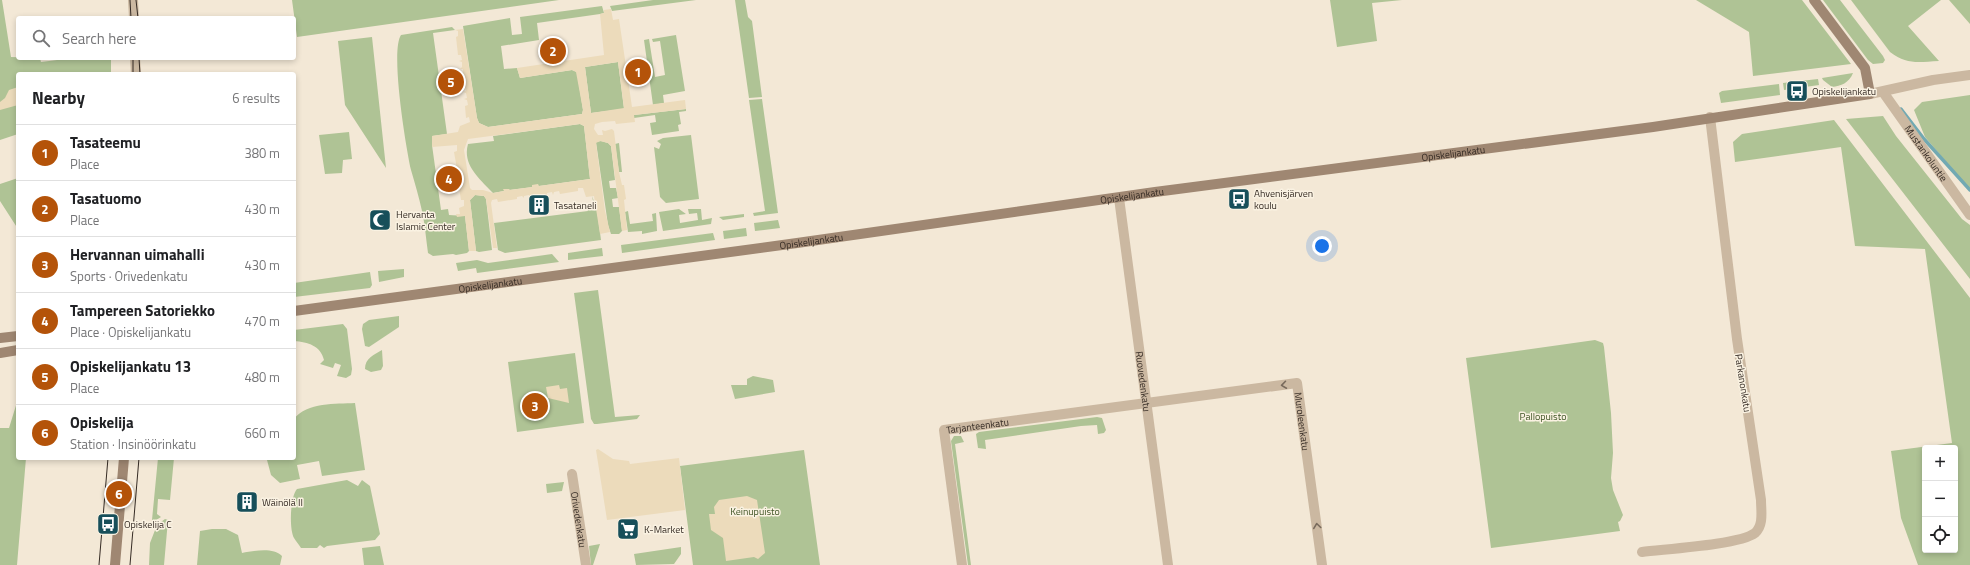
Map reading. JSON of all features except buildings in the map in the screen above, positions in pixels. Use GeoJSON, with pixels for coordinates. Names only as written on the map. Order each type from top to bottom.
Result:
{"type":"FeatureCollection","features":[{"type":"Feature","properties":{"kind":"main road"},"geometry":{"type":"LineString","coordinates":[[1814,0],[1865,68],[1870,94]]}},
{"type":"Feature","properties":{"kind":"main road","name":"Opiskelijankatu"},"geometry":{"type":"LineString","coordinates":[[296,311],[1119,198],[1653,127],[1710,117],[1870,94]]}},
{"type":"Feature","properties":{"kind":"main road"},"geometry":{"type":"LineString","coordinates":[[0,338],[16,336]]}},
{"type":"Feature","properties":{"kind":"main road"},"geometry":{"type":"LineString","coordinates":[[0,353],[16,350]]}},
{"type":"Feature","properties":{"kind":"main road"},"geometry":{"type":"LineString","coordinates":[[115,565],[124,460]]}},
{"type":"Feature","properties":{"kind":"street"},"geometry":{"type":"LineString","coordinates":[[133,0],[134,16]]}},
{"type":"Feature","properties":{"kind":"street"},"geometry":{"type":"LineString","coordinates":[[136,60],[136,72]]}},
{"type":"Feature","properties":{"kind":"street","name":"Opiskelijankatu"},"geometry":{"type":"LineString","coordinates":[[1870,94],[1933,80],[1970,75]]}},
{"type":"Feature","properties":{"kind":"street","name":"Mustankoluntie"},"geometry":{"type":"LineString","coordinates":[[1883,92],[1970,215]]}},
{"type":"Feature","properties":{"kind":"street","name":"Parkanonkatu"},"geometry":{"type":"LineString","coordinates":[[1642,552],[1739,540],[1755,532],[1761,521],[1761,500],[1734,322],[1710,117]]}},
{"type":"Feature","properties":{"kind":"street","name":"Ruovedenkatu"},"geometry":{"type":"LineString","coordinates":[[1119,198],[1168,565]]}},
{"type":"Feature","properties":{"kind":"street","name":"Muroleenkatu"},"geometry":{"type":"LineString","coordinates":[[1146,403],[1298,383],[1322,565]]}},
{"type":"Feature","properties":{"kind":"street","name":"Tarjanteenkatu"},"geometry":{"type":"LineString","coordinates":[[962,565],[944,430],[1146,403]]}},
{"type":"Feature","properties":{"kind":"street","name":"Orivedenkatu"},"geometry":{"type":"LineString","coordinates":[[572,474],[586,565]]}},
{"type":"Feature","properties":{"kind":"green space"},"geometry":{"type":"Polygon","coordinates":[[[0,0],[2,0],[11,57],[16,57],[16,60],[40,60],[41,62],[57,60],[111,60],[111,72],[16,72],[16,135],[0,140],[0,0]]]}},
{"type":"Feature","properties":{"kind":"green space"},"geometry":{"type":"Polygon","coordinates":[[[292,0],[559,0],[297,37],[296,16],[294,16],[292,0]]]}},
{"type":"Feature","properties":{"kind":"green space"},"geometry":{"type":"Polygon","coordinates":[[[653,0],[696,0],[612,11],[610,6],[653,0]]]}},
{"type":"Feature","properties":{"kind":"green space"},"geometry":{"type":"Polygon","coordinates":[[[735,0],[745,0],[748,17],[752,21],[762,97],[749,98],[735,0]]]}},
{"type":"Feature","properties":{"kind":"green space"},"geometry":{"type":"Polygon","coordinates":[[[1330,0],[1402,0],[1372,3],[1377,41],[1337,47],[1330,0]]]}},
{"type":"Feature","properties":{"kind":"green space"},"geometry":{"type":"Polygon","coordinates":[[[1696,0],[1802,0],[1851,64],[1753,76],[1749,32],[1696,0]]]}},
{"type":"Feature","properties":{"kind":"green space"},"geometry":{"type":"Polygon","coordinates":[[[1823,0],[1840,0],[1883,56],[1885,60],[1883,63],[1873,64],[1868,60],[1823,0]]]}},
{"type":"Feature","properties":{"kind":"green space"},"geometry":{"type":"Polygon","coordinates":[[[1851,0],[1941,0],[1908,26],[1939,61],[1907,61],[1890,52],[1851,0]]]}},
{"type":"Feature","properties":{"kind":"green space"},"geometry":{"type":"Polygon","coordinates":[[[1949,0],[1970,0],[1970,24],[1949,0]]]}},
{"type":"Feature","properties":{"kind":"green space"},"geometry":{"type":"Polygon","coordinates":[[[602,6],[604,13],[537,23],[539,40],[501,46],[504,69],[517,68],[520,78],[572,70],[577,72],[583,110],[582,114],[488,127],[479,123],[463,26],[510,18],[512,35],[522,34],[520,17],[602,6]]]}},
{"type":"Feature","properties":{"kind":"green space"},"geometry":{"type":"Polygon","coordinates":[[[452,27],[455,30],[433,33],[447,134],[432,136],[432,145],[441,210],[448,209],[449,215],[465,216],[469,251],[467,253],[456,255],[433,256],[428,253],[422,211],[411,170],[406,142],[398,79],[398,44],[401,35],[452,27]]]}},
{"type":"Feature","properties":{"kind":"green space"},"geometry":{"type":"Polygon","coordinates":[[[676,35],[685,91],[663,95],[664,103],[653,105],[644,40],[649,39],[655,77],[665,75],[660,41],[653,42],[652,39],[676,35]]]}},
{"type":"Feature","properties":{"kind":"green space"},"geometry":{"type":"Polygon","coordinates":[[[372,37],[386,168],[345,105],[338,41],[372,37]]]}},
{"type":"Feature","properties":{"kind":"green space"},"geometry":{"type":"Polygon","coordinates":[[[618,62],[624,109],[591,113],[585,67],[618,62]]]}},
{"type":"Feature","properties":{"kind":"green space"},"geometry":{"type":"Polygon","coordinates":[[[1853,73],[1847,82],[1835,87],[1832,87],[1822,78],[1853,73]]]}},
{"type":"Feature","properties":{"kind":"green space"},"geometry":{"type":"Polygon","coordinates":[[[1818,79],[1819,85],[1784,90],[1783,83],[1818,79]]]}},
{"type":"Feature","properties":{"kind":"green space"},"geometry":{"type":"Polygon","coordinates":[[[1779,84],[1780,95],[1721,103],[1719,93],[1722,91],[1779,84]]]}},
{"type":"Feature","properties":{"kind":"green space"},"geometry":{"type":"Polygon","coordinates":[[[1970,95],[1970,190],[1925,137],[1914,110],[1922,102],[1970,95]]]}},
{"type":"Feature","properties":{"kind":"green space"},"geometry":{"type":"Polygon","coordinates":[[[762,99],[778,213],[754,216],[753,213],[765,211],[749,100],[762,99]]]}},
{"type":"Feature","properties":{"kind":"green space"},"geometry":{"type":"Polygon","coordinates":[[[686,109],[686,111],[679,112],[681,124],[678,125],[679,131],[652,135],[650,123],[656,122],[655,115],[634,118],[634,115],[686,109]]]}},
{"type":"Feature","properties":{"kind":"green space"},"geometry":{"type":"Polygon","coordinates":[[[1883,116],[1896,136],[1962,219],[1970,225],[1970,279],[1846,119],[1883,116]]]}},
{"type":"Feature","properties":{"kind":"green space"},"geometry":{"type":"Polygon","coordinates":[[[1834,120],[1970,298],[1970,565],[1918,565],[1901,518],[1891,451],[1922,447],[1922,553],[1958,553],[1958,445],[1937,445],[1952,443],[1925,249],[1855,246],[1841,147],[1735,162],[1733,142],[1742,134],[1834,120]]]}},
{"type":"Feature","properties":{"kind":"green space"},"geometry":{"type":"Polygon","coordinates":[[[580,124],[584,126],[590,179],[509,190],[504,189],[504,191],[493,193],[473,171],[470,165],[467,152],[468,144],[494,141],[493,136],[580,124]]]}},
{"type":"Feature","properties":{"kind":"green space"},"geometry":{"type":"Polygon","coordinates":[[[349,132],[352,159],[343,160],[342,173],[325,174],[319,135],[349,132]]]}},
{"type":"Feature","properties":{"kind":"green space"},"geometry":{"type":"Polygon","coordinates":[[[691,135],[699,199],[666,203],[660,197],[654,147],[659,149],[661,144],[657,141],[663,138],[691,135]]]}},
{"type":"Feature","properties":{"kind":"green space"},"geometry":{"type":"Polygon","coordinates":[[[601,141],[608,143],[611,146],[615,180],[609,181],[610,188],[616,188],[618,198],[612,199],[613,207],[619,207],[622,231],[619,234],[611,234],[608,225],[596,142],[601,141]]]}},
{"type":"Feature","properties":{"kind":"green space"},"geometry":{"type":"Polygon","coordinates":[[[619,143],[622,172],[619,172],[615,144],[619,143]]]}},
{"type":"Feature","properties":{"kind":"green space"},"geometry":{"type":"Polygon","coordinates":[[[16,179],[16,226],[0,201],[0,184],[16,179]]]}},
{"type":"Feature","properties":{"kind":"green space"},"geometry":{"type":"Polygon","coordinates":[[[475,195],[484,196],[486,199],[492,250],[476,251],[470,200],[475,195]]]}},
{"type":"Feature","properties":{"kind":"green space"},"geometry":{"type":"Polygon","coordinates":[[[592,196],[597,210],[601,240],[505,253],[498,250],[494,223],[588,211],[587,207],[594,206],[592,196]]]}},
{"type":"Feature","properties":{"kind":"green space"},"geometry":{"type":"Polygon","coordinates":[[[679,209],[686,214],[679,215],[680,223],[698,220],[697,213],[689,214],[688,209],[701,209],[702,220],[712,218],[711,224],[663,231],[659,212],[679,209]]]}},
{"type":"Feature","properties":{"kind":"green space"},"geometry":{"type":"Polygon","coordinates":[[[628,211],[630,224],[653,221],[652,214],[656,213],[657,231],[642,234],[642,231],[628,232],[625,212],[628,211]]]}},
{"type":"Feature","properties":{"kind":"green space"},"geometry":{"type":"Polygon","coordinates":[[[744,214],[744,217],[723,220],[719,217],[744,214]]]}},
{"type":"Feature","properties":{"kind":"green space"},"geometry":{"type":"Polygon","coordinates":[[[778,220],[780,228],[755,231],[754,223],[778,220]]]}},
{"type":"Feature","properties":{"kind":"green space"},"geometry":{"type":"Polygon","coordinates":[[[746,228],[747,236],[724,239],[723,231],[746,228]]]}},
{"type":"Feature","properties":{"kind":"green space"},"geometry":{"type":"Polygon","coordinates":[[[713,233],[715,240],[622,253],[621,245],[713,233]]]}},
{"type":"Feature","properties":{"kind":"green space"},"geometry":{"type":"Polygon","coordinates":[[[602,248],[603,256],[568,260],[568,253],[602,248]]]}},
{"type":"Feature","properties":{"kind":"green space"},"geometry":{"type":"Polygon","coordinates":[[[552,254],[559,262],[477,273],[476,268],[458,271],[456,263],[477,260],[488,263],[552,254]]]}},
{"type":"Feature","properties":{"kind":"green space"},"geometry":{"type":"Polygon","coordinates":[[[404,269],[404,277],[379,282],[378,271],[404,269]]]}},
{"type":"Feature","properties":{"kind":"green space"},"geometry":{"type":"Polygon","coordinates":[[[370,272],[372,285],[370,288],[296,297],[296,283],[370,272]]]}},
{"type":"Feature","properties":{"kind":"green space"},"geometry":{"type":"Polygon","coordinates":[[[598,290],[615,417],[640,415],[637,419],[594,424],[591,419],[574,293],[598,290]]]}},
{"type":"Feature","properties":{"kind":"green space"},"geometry":{"type":"Polygon","coordinates":[[[399,316],[399,327],[369,347],[365,346],[362,329],[363,324],[369,320],[399,316]]]}},
{"type":"Feature","properties":{"kind":"green space"},"geometry":{"type":"Polygon","coordinates":[[[343,324],[347,329],[352,369],[351,375],[346,378],[337,376],[341,365],[335,363],[333,368],[320,364],[324,360],[320,351],[309,344],[296,341],[296,330],[343,324]]]}},
{"type":"Feature","properties":{"kind":"green space","name":"Pallopuisto"},"geometry":{"type":"Polygon","coordinates":[[[1595,340],[1603,343],[1604,347],[1611,413],[1613,453],[1611,478],[1613,490],[1623,515],[1618,522],[1620,531],[1491,548],[1466,358],[1595,340]]]}},
{"type":"Feature","properties":{"kind":"green space"},"geometry":{"type":"Polygon","coordinates":[[[382,350],[383,366],[381,370],[371,372],[365,369],[368,359],[382,350]]]}},
{"type":"Feature","properties":{"kind":"green space"},"geometry":{"type":"Polygon","coordinates":[[[575,353],[584,423],[517,432],[508,362],[575,353]]]}},
{"type":"Feature","properties":{"kind":"green space"},"geometry":{"type":"Polygon","coordinates":[[[753,376],[773,380],[775,392],[735,399],[731,385],[747,385],[747,379],[753,376]]]}},
{"type":"Feature","properties":{"kind":"green space"},"geometry":{"type":"Polygon","coordinates":[[[355,403],[365,470],[322,476],[319,461],[297,465],[300,479],[280,483],[271,475],[267,460],[296,460],[296,417],[306,409],[331,404],[355,403]]]}},
{"type":"Feature","properties":{"kind":"green space"},"geometry":{"type":"Polygon","coordinates":[[[16,405],[16,460],[26,460],[17,565],[0,565],[0,428],[9,428],[16,405]]]}},
{"type":"Feature","properties":{"kind":"green space"},"geometry":{"type":"Polygon","coordinates":[[[1097,417],[1102,418],[1106,430],[1104,433],[1098,434],[1097,425],[1081,426],[985,440],[986,449],[978,448],[976,434],[979,432],[1097,417]]]}},
{"type":"Feature","properties":{"kind":"green space"},"geometry":{"type":"Polygon","coordinates":[[[954,436],[961,436],[964,442],[955,444],[971,565],[968,565],[951,441],[954,436]]]}},
{"type":"Feature","properties":{"kind":"green space","name":"Keinupuisto"},"geometry":{"type":"Polygon","coordinates":[[[804,450],[820,565],[693,565],[680,466],[804,450]]]}},
{"type":"Feature","properties":{"kind":"green space"},"geometry":{"type":"Polygon","coordinates":[[[158,460],[174,460],[170,500],[158,499],[157,514],[161,517],[153,522],[158,460]]]}},
{"type":"Feature","properties":{"kind":"green space"},"geometry":{"type":"Polygon","coordinates":[[[347,480],[358,486],[362,480],[370,486],[380,534],[375,540],[327,546],[324,548],[320,545],[317,548],[301,548],[292,534],[291,528],[293,499],[297,489],[347,480]]]}},
{"type":"Feature","properties":{"kind":"green space"},"geometry":{"type":"Polygon","coordinates":[[[564,482],[562,491],[547,493],[546,484],[564,482]]]}},
{"type":"Feature","properties":{"kind":"green space"},"geometry":{"type":"Polygon","coordinates":[[[165,519],[168,520],[164,565],[149,565],[150,543],[157,525],[165,519]]]}},
{"type":"Feature","properties":{"kind":"green space"},"geometry":{"type":"Polygon","coordinates":[[[226,529],[238,535],[242,553],[263,550],[278,553],[282,556],[280,565],[197,565],[200,531],[226,529]]]}},
{"type":"Feature","properties":{"kind":"green space"},"geometry":{"type":"Polygon","coordinates":[[[600,544],[593,565],[591,565],[589,546],[600,544]]]}},
{"type":"Feature","properties":{"kind":"green space"},"geometry":{"type":"Polygon","coordinates":[[[380,546],[384,565],[364,565],[362,548],[380,546]]]}},
{"type":"Feature","properties":{"kind":"green space"},"geometry":{"type":"Polygon","coordinates":[[[681,547],[681,554],[674,564],[636,565],[634,554],[681,547]]]}},
{"type":"Feature","properties":{"kind":"shaded area"},"geometry":{"type":"Polygon","coordinates":[[[611,9],[613,20],[619,19],[632,107],[685,100],[686,109],[634,115],[635,122],[616,124],[615,121],[595,124],[594,129],[598,135],[603,135],[602,130],[605,131],[612,129],[614,131],[619,172],[622,185],[624,185],[626,199],[624,200],[627,230],[622,231],[611,146],[608,143],[600,141],[596,143],[605,211],[610,232],[600,234],[594,196],[586,197],[583,188],[578,188],[578,191],[560,194],[559,191],[554,192],[553,195],[552,192],[547,193],[547,195],[529,198],[529,195],[524,196],[524,198],[522,196],[517,197],[517,199],[498,202],[497,199],[492,200],[491,203],[497,248],[493,248],[486,199],[484,196],[475,195],[470,200],[476,251],[469,251],[465,216],[457,217],[456,214],[460,214],[459,208],[464,206],[464,200],[461,200],[458,182],[461,182],[461,176],[458,176],[460,174],[460,169],[457,169],[454,152],[457,151],[457,145],[432,147],[432,136],[458,132],[460,126],[470,122],[469,117],[466,118],[465,106],[468,105],[467,100],[464,99],[467,98],[466,93],[463,92],[466,91],[465,86],[462,86],[461,75],[463,74],[463,69],[460,69],[462,67],[462,62],[459,61],[462,60],[461,55],[458,55],[456,37],[458,36],[458,31],[455,30],[463,29],[477,118],[479,123],[488,127],[582,114],[583,110],[576,72],[572,70],[520,78],[517,68],[604,55],[600,14],[604,13],[604,10],[611,9]],[[618,62],[585,67],[591,113],[624,108],[618,62]],[[580,124],[468,139],[464,150],[470,188],[472,190],[483,190],[493,193],[504,191],[503,189],[510,190],[532,187],[532,185],[538,184],[539,186],[590,179],[584,126],[580,124]]]}},
{"type":"Feature","properties":{"kind":"shaded area"},"geometry":{"type":"Polygon","coordinates":[[[16,88],[16,106],[0,110],[0,102],[5,98],[9,90],[16,88]]]}},
{"type":"Feature","properties":{"kind":"shaded area"},"geometry":{"type":"Polygon","coordinates":[[[559,385],[560,389],[567,388],[569,403],[548,398],[546,387],[559,385]]]}},
{"type":"Feature","properties":{"kind":"shaded area"},"geometry":{"type":"Polygon","coordinates":[[[598,449],[613,459],[629,461],[630,464],[679,458],[685,510],[607,520],[596,450],[598,449]]]}},
{"type":"Feature","properties":{"kind":"shaded area"},"geometry":{"type":"Polygon","coordinates":[[[747,496],[757,500],[765,553],[758,559],[754,557],[726,561],[723,538],[711,530],[709,514],[715,514],[714,507],[719,500],[747,496]]]}},
{"type":"Feature","properties":{"kind":"waterway"},"geometry":{"type":"LineString","coordinates":[[1901,109],[1924,139],[1970,190]]}},
{"type":"Feature","properties":{"kind":"tram line"},"geometry":{"type":"LineString","coordinates":[[130,0],[131,16]]}},
{"type":"Feature","properties":{"kind":"tram line"},"geometry":{"type":"LineString","coordinates":[[136,0],[138,16]]}},
{"type":"Feature","properties":{"kind":"tram line"},"geometry":{"type":"LineString","coordinates":[[133,60],[133,72]]}},
{"type":"Feature","properties":{"kind":"tram line"},"geometry":{"type":"LineString","coordinates":[[139,60],[140,72]]}},
{"type":"Feature","properties":{"kind":"tram line"},"geometry":{"type":"LineString","coordinates":[[99,565],[108,460]]}},
{"type":"Feature","properties":{"kind":"tram line"},"geometry":{"type":"LineString","coordinates":[[130,565],[139,460]]}},
{"type":"Feature","properties":{"kind":"place","name":"Tasatuomo"},"geometry":{"type":"Point","coordinates":[553,51]}},
{"type":"Feature","properties":{"kind":"place","name":"Tasateemu"},"geometry":{"type":"Point","coordinates":[638,72]}},
{"type":"Feature","properties":{"kind":"place","name":"Opiskelijankatu 13"},"geometry":{"type":"Point","coordinates":[451,82]}},
{"type":"Feature","properties":{"kind":"place","name":"Opiskelijankatu"},"geometry":{"type":"Point","coordinates":[1797,91]}},
{"type":"Feature","properties":{"kind":"place","name":"Tampereen Satoriekko"},"geometry":{"type":"Point","coordinates":[449,179]}},
{"type":"Feature","properties":{"kind":"place","name":"Ahvenisjärven koulu"},"geometry":{"type":"Point","coordinates":[1239,199]}},
{"type":"Feature","properties":{"kind":"place","name":"Tasataneli"},"geometry":{"type":"Point","coordinates":[539,205]}},
{"type":"Feature","properties":{"kind":"place","name":"Hervanta Islamic Center"},"geometry":{"type":"Point","coordinates":[380,220]}},
{"type":"Feature","properties":{"kind":"place","name":"Hervannan uimahalli"},"geometry":{"type":"Point","coordinates":[535,406]}},
{"type":"Feature","properties":{"kind":"place","name":"Opiskelija"},"geometry":{"type":"Point","coordinates":[119,494]}},
{"type":"Feature","properties":{"kind":"place","name":"Wäinölä II"},"geometry":{"type":"Point","coordinates":[247,502]}},
{"type":"Feature","properties":{"kind":"place","name":"Opiskelija C"},"geometry":{"type":"Point","coordinates":[108,524]}},
{"type":"Feature","properties":{"kind":"place","name":"K-Market"},"geometry":{"type":"Point","coordinates":[628,529]}}]}
